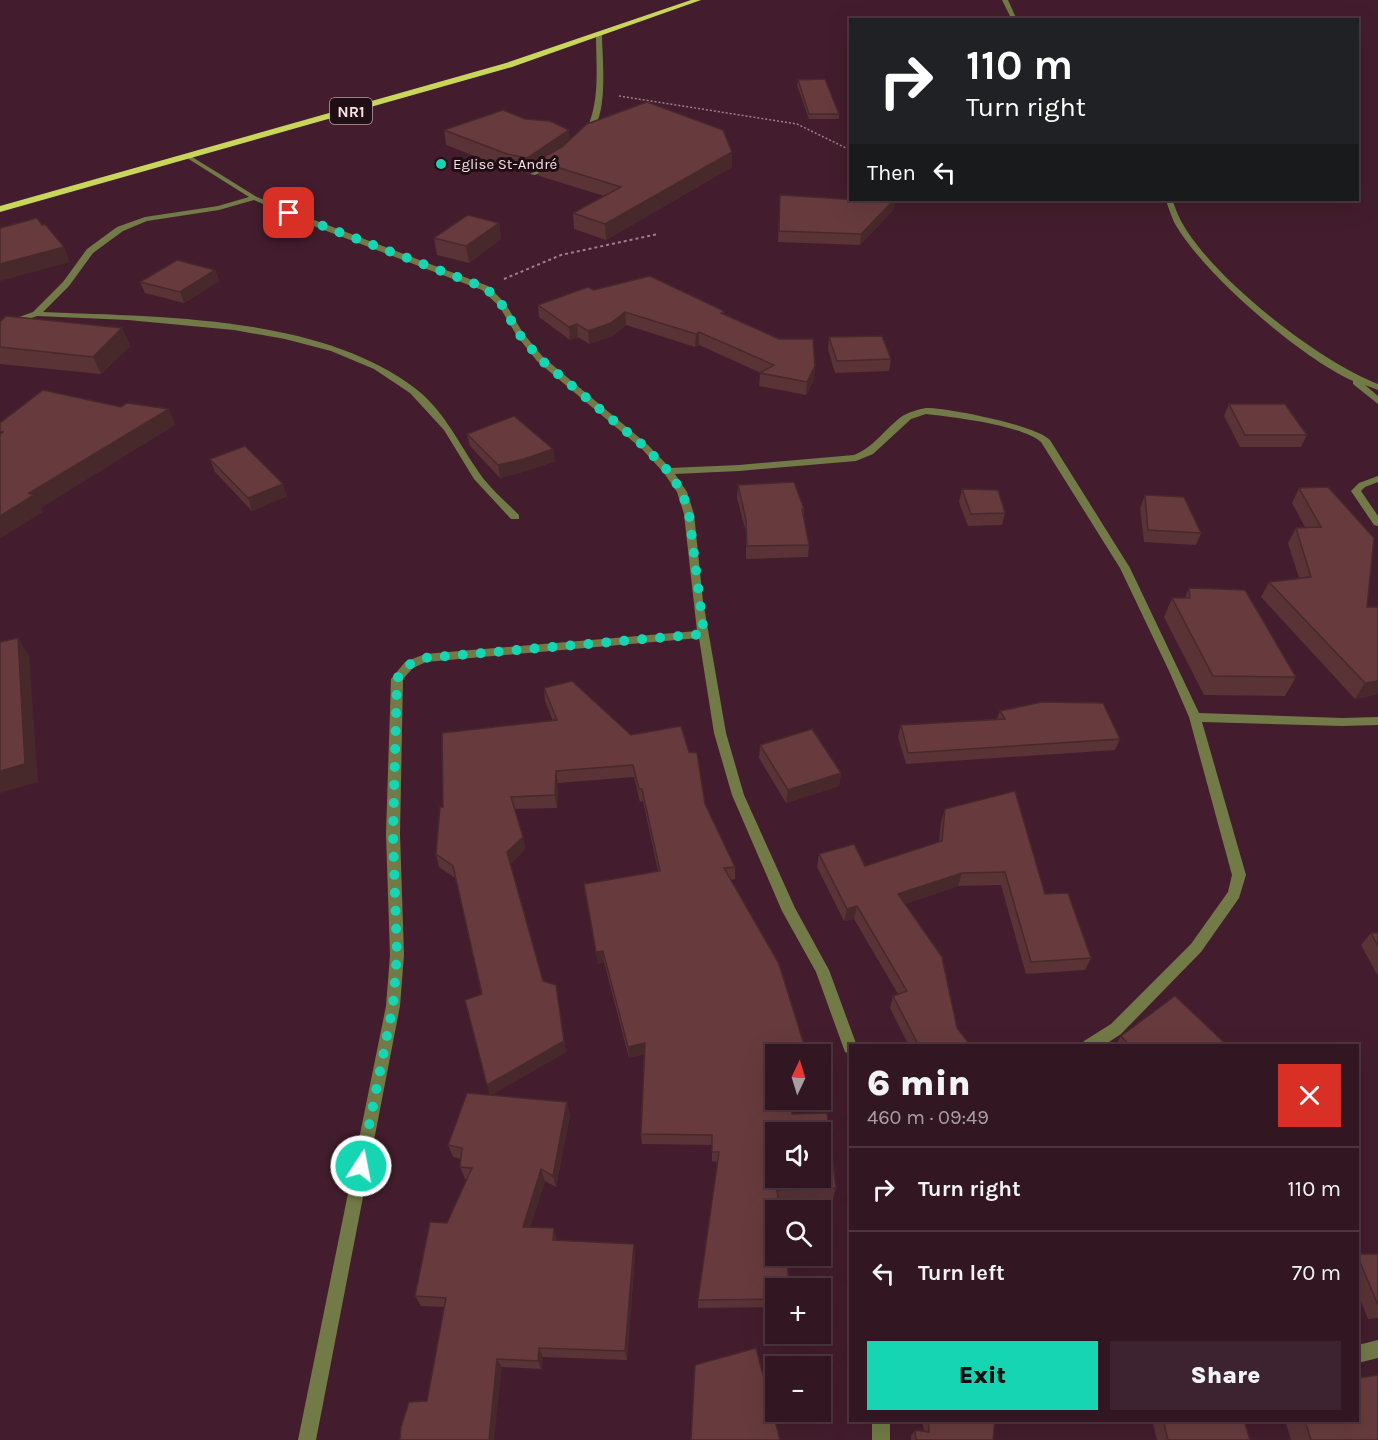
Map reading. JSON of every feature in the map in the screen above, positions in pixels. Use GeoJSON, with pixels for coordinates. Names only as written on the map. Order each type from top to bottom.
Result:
{"type":"FeatureCollection","features":[{"type":"Feature","properties":{"kind":"highway","name":"NR1"},"geometry":{"type":"LineString","coordinates":[[0,209],[509,65],[698,0]]}},
{"type":"Feature","properties":{"kind":"street"},"geometry":{"type":"LineString","coordinates":[[1005,0],[1014,18]]}},
{"type":"Feature","properties":{"kind":"street"},"geometry":{"type":"LineString","coordinates":[[583,140],[596,120],[600,93],[599,34]]}},
{"type":"Feature","properties":{"kind":"street"},"geometry":{"type":"LineString","coordinates":[[189,157],[255,198],[306,220],[486,288],[502,305],[519,334],[540,359],[621,425],[668,471],[682,492],[689,514],[704,634],[720,733],[738,795],[789,911],[822,970],[849,1044]]}},
{"type":"Feature","properties":{"kind":"street"},"geometry":{"type":"LineString","coordinates":[[533,174],[562,159]]}},
{"type":"Feature","properties":{"kind":"street"},"geometry":{"type":"LineString","coordinates":[[36,314],[66,284],[90,250],[120,229],[145,219],[228,206],[255,198]]}},
{"type":"Feature","properties":{"kind":"street"},"geometry":{"type":"LineString","coordinates":[[1169,201],[1170,208],[1209,264],[1267,318],[1348,375],[1378,401]]}},
{"type":"Feature","properties":{"kind":"street"},"geometry":{"type":"LineString","coordinates":[[0,327],[36,314],[189,323],[284,337],[344,352],[390,374],[413,391],[453,436],[488,491],[515,517]]}},
{"type":"Feature","properties":{"kind":"street"},"geometry":{"type":"LineString","coordinates":[[1348,375],[1378,387]]}},
{"type":"Feature","properties":{"kind":"street"},"geometry":{"type":"LineString","coordinates":[[668,471],[856,458],[870,452],[908,417],[925,411],[984,420],[1039,435],[1052,449],[1125,568],[1195,717],[1239,875],[1234,894],[1196,948],[1116,1029],[1092,1044]]}},
{"type":"Feature","properties":{"kind":"street"},"geometry":{"type":"LineString","coordinates":[[1378,479],[1362,485],[1356,491],[1378,523]]}},
{"type":"Feature","properties":{"kind":"street"},"geometry":{"type":"LineString","coordinates":[[307,1440],[393,1006],[397,955],[393,834],[397,679],[402,669],[412,662],[425,658],[704,634]]}},
{"type":"Feature","properties":{"kind":"street"},"geometry":{"type":"LineString","coordinates":[[1195,717],[1378,721]]}},
{"type":"Feature","properties":{"kind":"street"},"geometry":{"type":"LineString","coordinates":[[1359,1354],[1378,1349]]}},
{"type":"Feature","properties":{"kind":"street"},"geometry":{"type":"LineString","coordinates":[[881,1422],[881,1440]]}},
{"type":"Feature","properties":{"kind":"path"},"geometry":{"type":"LineString","coordinates":[[600,93],[797,124],[849,150]]}},
{"type":"Feature","properties":{"kind":"path"},"geometry":{"type":"LineString","coordinates":[[486,288],[561,255],[658,234]]}},
{"type":"Feature","properties":{"kind":"building"},"geometry":{"type":"Polygon","coordinates":[[[825,79],[839,114],[809,114],[798,80],[825,79]]]}},
{"type":"Feature","properties":{"kind":"building"},"geometry":{"type":"Polygon","coordinates":[[[647,102],[723,130],[732,152],[605,224],[573,213],[621,187],[537,161],[562,147],[587,124],[647,102]]]}},
{"type":"Feature","properties":{"kind":"building"},"geometry":{"type":"Polygon","coordinates":[[[503,110],[525,119],[550,121],[569,130],[527,158],[507,154],[444,130],[503,110]]]}},
{"type":"Feature","properties":{"kind":"building"},"geometry":{"type":"Polygon","coordinates":[[[780,195],[849,201],[893,201],[861,234],[779,231],[780,195]]]}},
{"type":"Feature","properties":{"kind":"building"},"geometry":{"type":"Polygon","coordinates":[[[468,215],[499,223],[466,246],[434,238],[468,215]]]}},
{"type":"Feature","properties":{"kind":"building"},"geometry":{"type":"Polygon","coordinates":[[[37,218],[64,247],[0,264],[0,228],[37,218]]]}},
{"type":"Feature","properties":{"kind":"building"},"geometry":{"type":"Polygon","coordinates":[[[177,260],[215,270],[180,292],[140,282],[177,260]]]}},
{"type":"Feature","properties":{"kind":"building"},"geometry":{"type":"Polygon","coordinates":[[[650,276],[724,311],[721,313],[779,339],[813,339],[815,366],[807,382],[760,373],[774,365],[699,332],[696,334],[625,312],[611,323],[588,331],[577,324],[569,327],[538,305],[588,287],[594,290],[650,276]]]}},
{"type":"Feature","properties":{"kind":"building"},"geometry":{"type":"Polygon","coordinates":[[[6,316],[122,328],[93,357],[0,347],[0,322],[6,316]]]}},
{"type":"Feature","properties":{"kind":"building"},"geometry":{"type":"Polygon","coordinates":[[[882,336],[891,359],[837,361],[829,337],[882,336]]]}},
{"type":"Feature","properties":{"kind":"building"},"geometry":{"type":"Polygon","coordinates":[[[43,390],[121,407],[127,403],[169,409],[29,493],[34,495],[0,516],[0,434],[3,432],[0,431],[0,423],[43,390]]]}},
{"type":"Feature","properties":{"kind":"building"},"geometry":{"type":"Polygon","coordinates":[[[1229,404],[1285,404],[1307,435],[1245,435],[1229,404]]]}},
{"type":"Feature","properties":{"kind":"building"},"geometry":{"type":"Polygon","coordinates":[[[514,416],[553,449],[498,465],[467,434],[514,416]]]}},
{"type":"Feature","properties":{"kind":"building"},"geometry":{"type":"Polygon","coordinates":[[[245,446],[283,484],[248,498],[210,459],[245,446]]]}},
{"type":"Feature","properties":{"kind":"building"},"geometry":{"type":"Polygon","coordinates":[[[794,482],[804,509],[802,509],[809,545],[747,546],[746,520],[738,485],[794,482]]]}},
{"type":"Feature","properties":{"kind":"building"},"geometry":{"type":"Polygon","coordinates":[[[1328,487],[1374,538],[1367,607],[1378,607],[1378,681],[1365,683],[1269,582],[1311,577],[1296,528],[1321,527],[1299,488],[1328,487]]]}},
{"type":"Feature","properties":{"kind":"building"},"geometry":{"type":"Polygon","coordinates":[[[962,489],[998,490],[1005,513],[971,514],[962,489]]]}},
{"type":"Feature","properties":{"kind":"building"},"geometry":{"type":"Polygon","coordinates":[[[1145,495],[1184,497],[1201,533],[1148,530],[1145,495]]]}},
{"type":"Feature","properties":{"kind":"building"},"geometry":{"type":"Polygon","coordinates":[[[1189,588],[1245,590],[1296,677],[1213,676],[1172,598],[1190,598],[1189,588]]]}},
{"type":"Feature","properties":{"kind":"building"},"geometry":{"type":"Polygon","coordinates":[[[18,638],[25,764],[0,771],[0,642],[18,638]]]}},
{"type":"Feature","properties":{"kind":"building"},"geometry":{"type":"Polygon","coordinates":[[[572,681],[631,735],[681,726],[689,752],[697,753],[705,804],[735,867],[724,868],[779,964],[804,1044],[765,1044],[765,1110],[792,1110],[792,1114],[827,1113],[828,1122],[765,1122],[765,1188],[831,1188],[831,1146],[836,1188],[777,1190],[778,1200],[765,1200],[765,1266],[787,1266],[789,1278],[765,1278],[765,1299],[698,1300],[719,1152],[712,1152],[712,1135],[641,1134],[645,1043],[628,1047],[603,951],[596,952],[584,884],[660,871],[642,789],[639,789],[633,765],[556,771],[555,795],[511,797],[523,837],[507,852],[543,981],[556,985],[564,1041],[487,1085],[465,1000],[482,994],[453,866],[436,854],[440,807],[443,807],[442,733],[557,720],[544,688],[572,681]]]}},
{"type":"Feature","properties":{"kind":"building"},"geometry":{"type":"Polygon","coordinates":[[[1042,702],[1103,703],[1120,739],[908,753],[901,725],[1005,719],[1000,711],[1042,702]]]}},
{"type":"Feature","properties":{"kind":"building"},"geometry":{"type":"Polygon","coordinates":[[[812,729],[841,773],[788,790],[760,745],[812,729]]]}},
{"type":"Feature","properties":{"kind":"building"},"geometry":{"type":"Polygon","coordinates":[[[1015,791],[1045,894],[1068,893],[1091,958],[1031,962],[1005,872],[962,873],[898,894],[942,957],[957,1028],[969,1044],[918,1044],[893,996],[907,991],[857,906],[847,909],[819,854],[854,844],[865,866],[942,841],[945,809],[1015,791]]]}},
{"type":"Feature","properties":{"kind":"building"},"geometry":{"type":"Polygon","coordinates":[[[1371,933],[1378,933],[1378,946],[1371,933]]]}},
{"type":"Feature","properties":{"kind":"building"},"geometry":{"type":"Polygon","coordinates":[[[1175,996],[1226,1044],[1128,1044],[1121,1036],[1175,996]]]}},
{"type":"Feature","properties":{"kind":"building"},"geometry":{"type":"Polygon","coordinates":[[[467,1093],[567,1102],[553,1176],[541,1169],[523,1227],[554,1228],[553,1240],[634,1244],[625,1351],[539,1348],[538,1361],[497,1359],[489,1440],[400,1440],[401,1427],[409,1402],[427,1401],[446,1298],[415,1296],[430,1222],[447,1223],[472,1168],[460,1167],[462,1148],[448,1145],[467,1093]]]}},
{"type":"Feature","properties":{"kind":"building"},"geometry":{"type":"Polygon","coordinates":[[[1359,1254],[1378,1254],[1378,1305],[1359,1259],[1359,1254]]]}},
{"type":"Feature","properties":{"kind":"building"},"geometry":{"type":"Polygon","coordinates":[[[756,1348],[765,1382],[765,1422],[775,1422],[780,1440],[691,1440],[695,1365],[756,1348]]]}},
{"type":"Feature","properties":{"kind":"building"},"geometry":{"type":"Polygon","coordinates":[[[1378,1375],[1378,1440],[1311,1440],[1306,1422],[1359,1422],[1359,1378],[1378,1375]]]}},
{"type":"Feature","properties":{"kind":"building"},"geometry":{"type":"Polygon","coordinates":[[[928,1422],[995,1422],[993,1440],[916,1440],[915,1430],[929,1432],[928,1422]]]}},
{"type":"Feature","properties":{"kind":"building"},"geometry":{"type":"Polygon","coordinates":[[[1164,1422],[1245,1422],[1250,1440],[1168,1440],[1164,1422]]]}},
{"type":"Feature","properties":{"kind":"place","name":"Eglise St-André"},"geometry":{"type":"Point","coordinates":[441,164]}},
{"type":"Feature","properties":{"kind":"route"},"geometry":{"type":"LineString","coordinates":[[289,213],[486,288],[502,305],[519,334],[540,359],[645,447],[668,471],[682,492],[689,514],[698,602],[704,634],[425,658],[412,662],[402,669],[397,679],[393,834],[397,955],[393,1006],[361,1166]]}}]}
